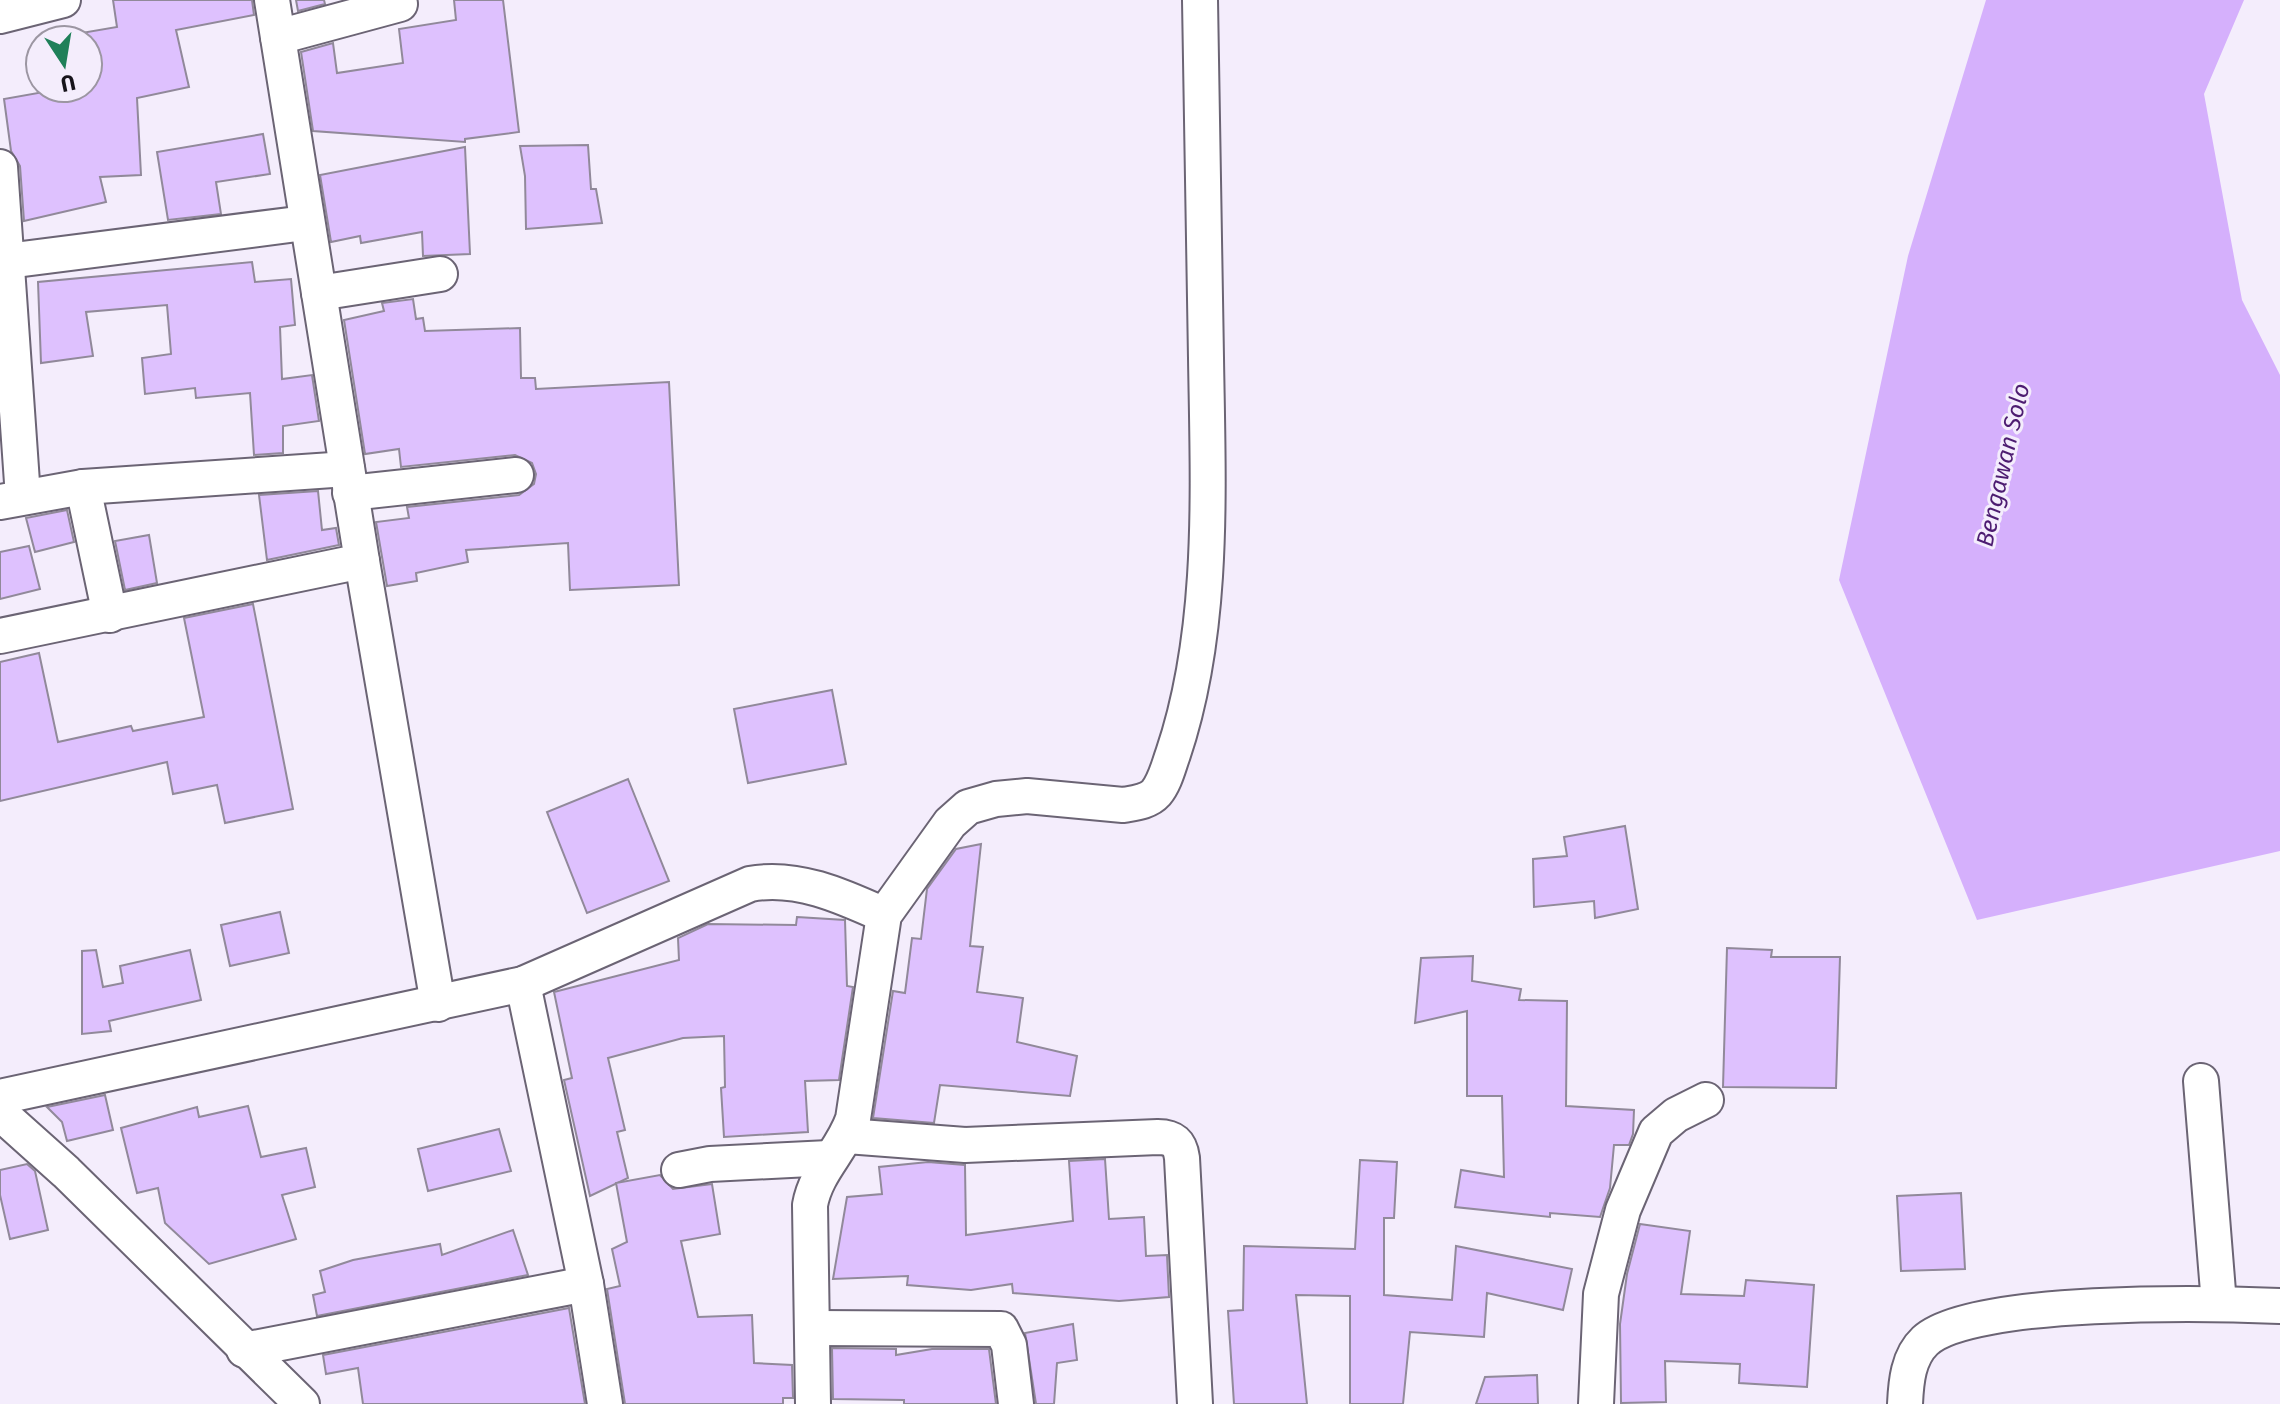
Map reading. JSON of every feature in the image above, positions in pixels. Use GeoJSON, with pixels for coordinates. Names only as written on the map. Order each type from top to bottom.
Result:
{"type":"FeatureCollection","features":[{"type":"Feature","properties":{"kind":"street"},"geometry":{"type":"LineString","coordinates":[[0,16],[63,0]]}},
{"type":"Feature","properties":{"kind":"street"},"geometry":{"type":"LineString","coordinates":[[272,0],[305,223],[438,1004]]}},
{"type":"Feature","properties":{"kind":"street"},"geometry":{"type":"LineString","coordinates":[[813,1404],[814,1328],[808,1245],[810,1205],[816,1181],[853,1119],[884,915],[950,823],[968,807],[996,799],[1027,796],[1123,805],[1138,803],[1157,792],[1183,723],[1201,621],[1205,539],[1207,417],[1200,0]]}},
{"type":"Feature","properties":{"kind":"street"},"geometry":{"type":"LineString","coordinates":[[278,37],[400,4]]}},
{"type":"Feature","properties":{"kind":"street"},"geometry":{"type":"LineString","coordinates":[[0,167],[12,500],[83,487],[516,475]]}},
{"type":"Feature","properties":{"kind":"street"},"geometry":{"type":"LineString","coordinates":[[4,261],[305,223]]}},
{"type":"Feature","properties":{"kind":"street"},"geometry":{"type":"LineString","coordinates":[[319,293],[440,274]]}},
{"type":"Feature","properties":{"kind":"street"},"geometry":{"type":"LineString","coordinates":[[83,487],[110,615]]}},
{"type":"Feature","properties":{"kind":"street"},"geometry":{"type":"LineString","coordinates":[[0,636],[362,561]]}},
{"type":"Feature","properties":{"kind":"street"},"geometry":{"type":"LineString","coordinates":[[0,1097],[523,984],[721,894],[769,880],[820,891],[884,915]]}},
{"type":"Feature","properties":{"kind":"street"},"geometry":{"type":"LineString","coordinates":[[523,984],[586,1284],[605,1404]]}},
{"type":"Feature","properties":{"kind":"street"},"geometry":{"type":"LineString","coordinates":[[2201,1081],[2219,1304]]}},
{"type":"Feature","properties":{"kind":"street"},"geometry":{"type":"LineString","coordinates":[[1596,1404],[1601,1294],[1623,1210],[1656,1132],[1676,1115],[1706,1100]]}},
{"type":"Feature","properties":{"kind":"street"},"geometry":{"type":"LineString","coordinates":[[0,1113],[66,1172],[300,1402]]}},
{"type":"Feature","properties":{"kind":"street"},"geometry":{"type":"LineString","coordinates":[[679,1170],[838,1147],[1173,1139],[1179,1145],[1182,1158],[1195,1404]]}},
{"type":"Feature","properties":{"kind":"street"},"geometry":{"type":"LineString","coordinates":[[244,1350],[586,1284]]}},
{"type":"Feature","properties":{"kind":"street"},"geometry":{"type":"LineString","coordinates":[[1905,1404],[1907,1378],[1916,1353],[1923,1343],[1945,1328],[2075,1307],[2280,1306]]}},
{"type":"Feature","properties":{"kind":"street"},"geometry":{"type":"LineString","coordinates":[[814,1328],[1001,1329],[1009,1345],[1016,1404]]}},
{"type":"Feature","properties":{"kind":"street"},"geometry":{"type":"LineString","coordinates":[[264,1404],[300,1402]]}},
{"type":"Feature","properties":{"kind":"water","name":"Bengawan Solo"},"geometry":{"type":"Polygon","coordinates":[[[1986,0],[2244,0],[2204,94],[2242,300],[2280,375],[2280,851],[1977,920],[1839,580],[1908,256],[1986,0]]]}},
{"type":"Feature","properties":{"kind":"building"},"geometry":{"type":"Polygon","coordinates":[[[113,0],[252,0],[254,15],[176,30],[189,87],[137,98],[141,175],[100,177],[106,202],[24,221],[20,166],[11,151],[4,99],[24,96],[24,104],[104,104],[104,29],[117,27],[113,0]]]}},
{"type":"Feature","properties":{"kind":"building"},"geometry":{"type":"Polygon","coordinates":[[[296,0],[324,0],[325,4],[298,11],[296,0]]]}},
{"type":"Feature","properties":{"kind":"building"},"geometry":{"type":"Polygon","coordinates":[[[454,0],[503,0],[519,132],[465,139],[465,142],[313,131],[301,52],[333,43],[337,73],[403,63],[399,29],[456,20],[454,0]]]}},
{"type":"Feature","properties":{"kind":"building"},"geometry":{"type":"Polygon","coordinates":[[[263,134],[270,174],[216,182],[221,214],[168,220],[157,152],[263,134]]]}},
{"type":"Feature","properties":{"kind":"building"},"geometry":{"type":"Polygon","coordinates":[[[588,145],[591,189],[596,189],[602,223],[526,229],[525,176],[520,146],[588,145]]]}},
{"type":"Feature","properties":{"kind":"building"},"geometry":{"type":"Polygon","coordinates":[[[465,147],[470,254],[423,256],[422,232],[361,243],[360,236],[331,242],[320,175],[465,147]]]}},
{"type":"Feature","properties":{"kind":"building"},"geometry":{"type":"Polygon","coordinates":[[[252,262],[255,282],[291,279],[295,325],[280,327],[282,379],[312,375],[319,421],[283,426],[283,453],[254,455],[250,393],[196,398],[195,388],[145,394],[142,358],[171,354],[167,305],[86,312],[93,356],[41,363],[38,282],[252,262]]]}},
{"type":"Feature","properties":{"kind":"building"},"geometry":{"type":"Polygon","coordinates":[[[413,299],[416,319],[423,318],[425,331],[520,328],[521,378],[535,378],[536,389],[669,382],[679,585],[570,590],[568,543],[466,550],[468,562],[416,573],[417,581],[387,586],[376,522],[409,518],[407,507],[519,495],[534,484],[536,474],[532,463],[515,455],[401,467],[399,449],[365,454],[344,320],[384,311],[382,303],[413,299]]]}},
{"type":"Feature","properties":{"kind":"building"},"geometry":{"type":"Polygon","coordinates":[[[318,491],[322,530],[336,528],[339,545],[267,560],[259,495],[318,491]]]}},
{"type":"Feature","properties":{"kind":"building"},"geometry":{"type":"Polygon","coordinates":[[[67,510],[74,542],[35,552],[26,518],[67,510]]]}},
{"type":"Feature","properties":{"kind":"building"},"geometry":{"type":"Polygon","coordinates":[[[149,535],[157,583],[125,590],[115,541],[149,535]]]}},
{"type":"Feature","properties":{"kind":"building"},"geometry":{"type":"Polygon","coordinates":[[[29,546],[40,589],[0,599],[0,552],[29,546]]]}},
{"type":"Feature","properties":{"kind":"building"},"geometry":{"type":"Polygon","coordinates":[[[253,604],[293,809],[225,823],[217,785],[173,794],[167,762],[0,801],[0,662],[39,653],[58,742],[131,726],[133,731],[204,717],[184,618],[253,604]]]}},
{"type":"Feature","properties":{"kind":"building"},"geometry":{"type":"Polygon","coordinates":[[[832,690],[846,764],[748,783],[734,709],[832,690]]]}},
{"type":"Feature","properties":{"kind":"building"},"geometry":{"type":"Polygon","coordinates":[[[628,779],[669,881],[587,913],[547,812],[628,779]]]}},
{"type":"Feature","properties":{"kind":"building"},"geometry":{"type":"Polygon","coordinates":[[[1625,826],[1638,909],[1595,918],[1594,901],[1534,907],[1533,859],[1567,856],[1564,837],[1625,826]]]}},
{"type":"Feature","properties":{"kind":"building"},"geometry":{"type":"Polygon","coordinates":[[[981,844],[970,946],[983,947],[977,992],[1023,998],[1017,1042],[1077,1056],[1070,1096],[940,1085],[934,1123],[873,1118],[893,991],[905,993],[912,938],[921,939],[927,889],[956,849],[981,844]]]}},
{"type":"Feature","properties":{"kind":"building"},"geometry":{"type":"Polygon","coordinates":[[[280,912],[289,953],[230,966],[221,925],[280,912]]]}},
{"type":"Feature","properties":{"kind":"building"},"geometry":{"type":"Polygon","coordinates":[[[797,917],[845,920],[847,986],[853,987],[839,1080],[805,1081],[808,1132],[724,1137],[721,1088],[725,1087],[724,1036],[683,1038],[608,1058],[625,1130],[617,1132],[628,1178],[590,1196],[564,1080],[572,1078],[554,992],[679,960],[678,938],[708,924],[796,925],[797,917]]]}},
{"type":"Feature","properties":{"kind":"building"},"geometry":{"type":"Polygon","coordinates":[[[1727,948],[1772,950],[1771,957],[1840,957],[1836,1088],[1723,1087],[1727,948]]]}},
{"type":"Feature","properties":{"kind":"building"},"geometry":{"type":"Polygon","coordinates":[[[96,950],[103,987],[123,983],[120,966],[190,950],[201,1000],[109,1021],[111,1031],[82,1034],[82,951],[96,950]]]}},
{"type":"Feature","properties":{"kind":"building"},"geometry":{"type":"Polygon","coordinates":[[[1473,956],[1472,981],[1521,989],[1519,1000],[1567,1001],[1566,1106],[1634,1110],[1633,1134],[1629,1145],[1614,1145],[1610,1188],[1600,1217],[1550,1213],[1550,1217],[1455,1207],[1461,1170],[1504,1177],[1502,1096],[1467,1096],[1467,1011],[1415,1023],[1421,958],[1473,956]]]}},
{"type":"Feature","properties":{"kind":"building"},"geometry":{"type":"Polygon","coordinates":[[[105,1095],[113,1130],[67,1141],[62,1122],[47,1107],[105,1095]]]}},
{"type":"Feature","properties":{"kind":"building"},"geometry":{"type":"Polygon","coordinates":[[[248,1106],[261,1157],[306,1148],[315,1187],[282,1195],[296,1239],[209,1264],[165,1223],[158,1188],[137,1193],[121,1128],[197,1107],[199,1117],[248,1106]]]}},
{"type":"Feature","properties":{"kind":"building"},"geometry":{"type":"Polygon","coordinates":[[[499,1129],[511,1171],[428,1191],[418,1149],[499,1129]]]}},
{"type":"Feature","properties":{"kind":"building"},"geometry":{"type":"Polygon","coordinates":[[[1105,1159],[1109,1219],[1144,1217],[1146,1256],[1167,1255],[1169,1297],[1119,1301],[1013,1293],[1012,1284],[971,1290],[907,1285],[908,1276],[833,1279],[847,1197],[882,1194],[879,1167],[928,1162],[965,1165],[966,1235],[1073,1221],[1069,1161],[1105,1159]]]}},
{"type":"Feature","properties":{"kind":"building"},"geometry":{"type":"Polygon","coordinates":[[[1360,1160],[1397,1162],[1394,1218],[1384,1218],[1384,1295],[1452,1300],[1456,1246],[1572,1269],[1563,1310],[1487,1293],[1484,1337],[1410,1332],[1403,1404],[1350,1404],[1350,1296],[1296,1295],[1307,1404],[1234,1404],[1228,1311],[1243,1310],[1244,1246],[1355,1249],[1360,1160]]]}},
{"type":"Feature","properties":{"kind":"building"},"geometry":{"type":"Polygon","coordinates":[[[27,1164],[35,1171],[48,1230],[10,1239],[0,1195],[0,1170],[27,1164]]]}},
{"type":"Feature","properties":{"kind":"building"},"geometry":{"type":"Polygon","coordinates":[[[660,1175],[673,1189],[712,1184],[720,1234],[681,1241],[698,1317],[752,1315],[754,1363],[792,1365],[793,1398],[783,1398],[783,1404],[625,1404],[607,1289],[620,1286],[612,1249],[627,1242],[616,1183],[660,1175]]]}},
{"type":"Feature","properties":{"kind":"building"},"geometry":{"type":"Polygon","coordinates":[[[1961,1193],[1965,1269],[1901,1271],[1897,1196],[1961,1193]]]}},
{"type":"Feature","properties":{"kind":"building"},"geometry":{"type":"Polygon","coordinates":[[[1640,1224],[1690,1231],[1681,1294],[1744,1296],[1746,1280],[1814,1285],[1807,1387],[1739,1383],[1740,1364],[1665,1361],[1666,1402],[1621,1403],[1620,1324],[1627,1274],[1640,1224]]]}},
{"type":"Feature","properties":{"kind":"building"},"geometry":{"type":"Polygon","coordinates":[[[513,1230],[528,1275],[317,1316],[313,1295],[325,1292],[320,1271],[353,1260],[440,1244],[442,1255],[513,1230]]]}},
{"type":"Feature","properties":{"kind":"building"},"geometry":{"type":"Polygon","coordinates":[[[569,1308],[585,1404],[363,1404],[358,1368],[326,1374],[323,1355],[569,1308]]]}},
{"type":"Feature","properties":{"kind":"building"},"geometry":{"type":"Polygon","coordinates":[[[1073,1324],[1077,1360],[1057,1363],[1054,1404],[1036,1404],[1025,1333],[1073,1324]]]}},
{"type":"Feature","properties":{"kind":"building"},"geometry":{"type":"Polygon","coordinates":[[[832,1348],[896,1349],[896,1355],[932,1349],[989,1349],[996,1404],[904,1404],[904,1400],[833,1399],[832,1348]]]}},
{"type":"Feature","properties":{"kind":"building"},"geometry":{"type":"Polygon","coordinates":[[[1537,1375],[1538,1404],[1476,1404],[1485,1377],[1537,1375]]]}}]}
